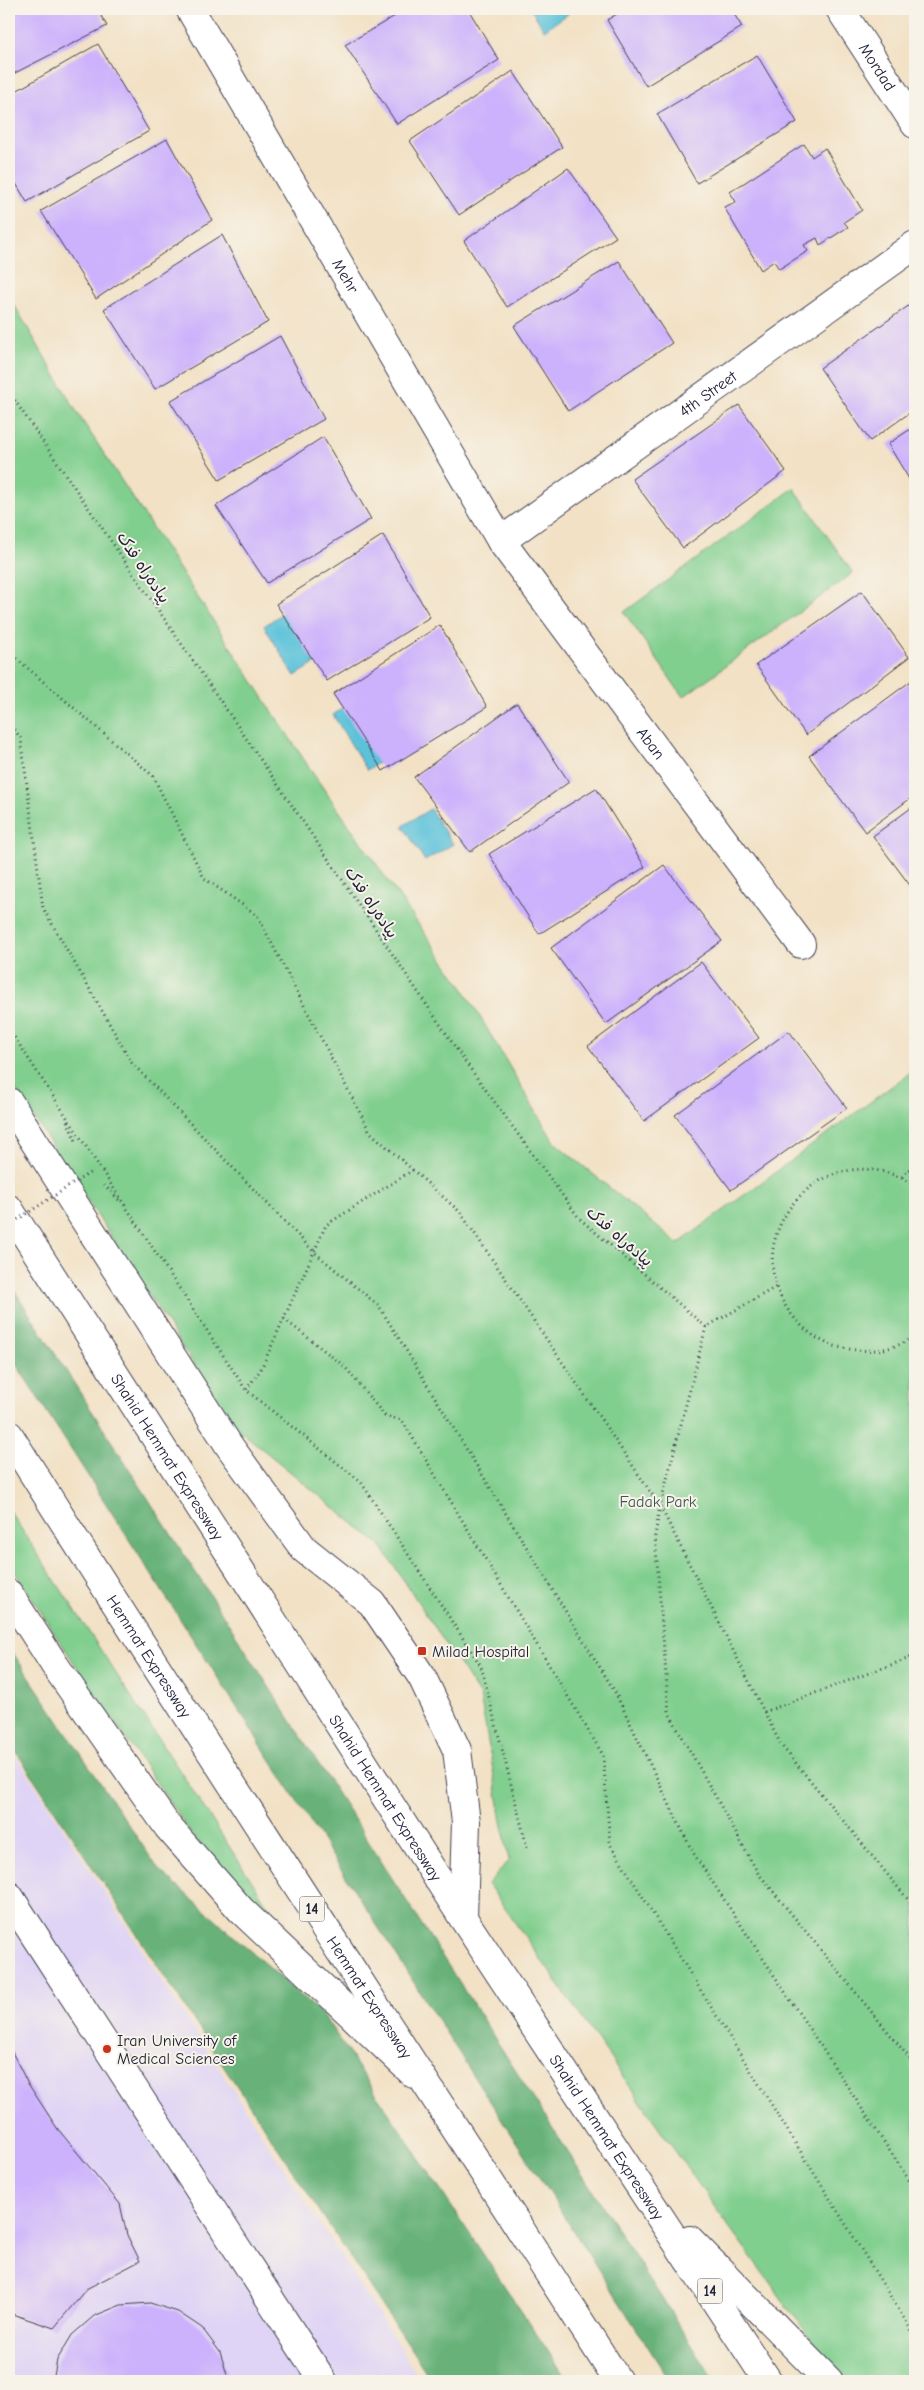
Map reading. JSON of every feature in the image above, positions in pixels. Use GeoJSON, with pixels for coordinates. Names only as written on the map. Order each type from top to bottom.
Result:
{"type":"FeatureCollection","features":[{"type":"Feature","properties":{"kind":"main road","name":"Mehr"},"geometry":{"type":"LineString","coordinates":[[190,9],[501,541]]}},
{"type":"Feature","properties":{"kind":"main road","name":"Mordad"},"geometry":{"type":"LineString","coordinates":[[840,9],[915,124]]}},
{"type":"Feature","properties":{"kind":"main road","name":"4th Street"},"geometry":{"type":"LineString","coordinates":[[501,541],[915,245]]}},
{"type":"Feature","properties":{"kind":"main road","name":"Aban"},"geometry":{"type":"LineString","coordinates":[[501,541],[802,944]]}},
{"type":"Feature","properties":{"kind":"main road"},"geometry":{"type":"LineString","coordinates":[[9,1102],[230,1447],[304,1549],[372,1602],[422,1676],[457,1750],[466,1822],[463,1918]]}},
{"type":"Feature","properties":{"kind":"main road","name":"Shahid Hemmat Expressway"},"geometry":{"type":"LineString","coordinates":[[9,1210],[463,1918],[768,2381]]}},
{"type":"Feature","properties":{"kind":"main road","name":"Hemmat Expressway"},"geometry":{"type":"LineString","coordinates":[[9,1435],[158,1673],[432,2091],[618,2381]]}},
{"type":"Feature","properties":{"kind":"main road"},"geometry":{"type":"LineString","coordinates":[[9,1594],[56,1667],[168,1827],[241,1910],[432,2091]]}},
{"type":"Feature","properties":{"kind":"main road"},"geometry":{"type":"LineString","coordinates":[[9,1896],[324,2381]]}},
{"type":"Feature","properties":{"kind":"main road"},"geometry":{"type":"LineString","coordinates":[[651,2201],[829,2381]]}},
{"type":"Feature","properties":{"kind":"path","name":"پیاده‌راه فدک"},"geometry":{"type":"LineString","coordinates":[[9,392],[464,1060],[579,1218],[706,1327]]}},
{"type":"Feature","properties":{"kind":"path"},"geometry":{"type":"LineString","coordinates":[[9,652],[153,776],[204,878],[257,916],[370,1132],[460,1212],[660,1506],[781,1745],[915,1908]]}},
{"type":"Feature","properties":{"kind":"path"},"geometry":{"type":"LineString","coordinates":[[9,721],[21,739],[43,908],[132,1063],[314,1252],[379,1306],[615,1692],[692,1852],[915,2190]]}},
{"type":"Feature","properties":{"kind":"path"},"geometry":{"type":"LineString","coordinates":[[9,1029],[246,1390],[361,1482],[481,1666],[528,1852]]}},
{"type":"Feature","properties":{"kind":"path"},"geometry":{"type":"LineString","coordinates":[[61,1109],[78,1145]]}},
{"type":"Feature","properties":{"kind":"path"},"geometry":{"type":"LineString","coordinates":[[87,1163],[91,1172],[97,1178]]}},
{"type":"Feature","properties":{"kind":"path"},"geometry":{"type":"LineString","coordinates":[[902,1177],[915,1164]]}},
{"type":"Feature","properties":{"kind":"path"},"geometry":{"type":"LineString","coordinates":[[915,1186],[902,1177],[873,1169],[843,1171],[815,1182],[793,1202],[778,1228],[772,1258],[776,1287],[789,1312],[808,1333],[832,1346],[860,1352],[888,1349],[915,1336]]}},
{"type":"Feature","properties":{"kind":"path"},"geometry":{"type":"LineString","coordinates":[[246,1390],[261,1369],[326,1226],[413,1170]]}},
{"type":"Feature","properties":{"kind":"path"},"geometry":{"type":"LineString","coordinates":[[9,1225],[91,1172]]}},
{"type":"Feature","properties":{"kind":"path"},"geometry":{"type":"LineString","coordinates":[[103,1184],[127,1208]]}},
{"type":"Feature","properties":{"kind":"path"},"geometry":{"type":"LineString","coordinates":[[776,1287],[706,1327],[660,1506],[655,1536],[669,1713],[758,1873],[915,2065]]}},
{"type":"Feature","properties":{"kind":"path"},"geometry":{"type":"LineString","coordinates":[[284,1319],[345,1367],[385,1416],[402,1420],[603,1755],[610,1844],[915,2336]]}},
{"type":"Feature","properties":{"kind":"path"},"geometry":{"type":"LineString","coordinates":[[764,1712],[915,1656]]}},
{"type":"Feature","properties":{"kind":"shaded area","name":"Iran University of Medical Sciences"},"geometry":{"type":"Polygon","coordinates":[[[9,1745],[403,2352],[422,2381],[9,2381],[9,1745]]]}},
{"type":"Feature","properties":{"kind":"green space","name":"Fadak Park"},"geometry":{"type":"Polygon","coordinates":[[[9,296],[78,414],[314,775],[463,988],[554,1142],[678,1244],[915,1069],[915,2381],[842,2381],[716,2209],[488,1884],[509,1861],[480,1696],[381,1546],[233,1425],[9,1079],[9,296]]]}},
{"type":"Feature","properties":{"kind":"green space"},"geometry":{"type":"Polygon","coordinates":[[[794,488],[853,573],[683,697],[624,612],[794,488]]]}},
{"type":"Feature","properties":{"kind":"green space"},"geometry":{"type":"Polygon","coordinates":[[[9,1282],[715,2381],[670,2381],[9,1353],[9,1282]]]}},
{"type":"Feature","properties":{"kind":"green space"},"geometry":{"type":"Polygon","coordinates":[[[9,1510],[295,1947],[197,1842],[82,1675],[9,1563],[9,1510]]]}},
{"type":"Feature","properties":{"kind":"green space"},"geometry":{"type":"Polygon","coordinates":[[[9,1647],[159,1870],[324,2016],[568,2381],[432,2381],[9,1741],[9,1647]]]}},
{"type":"Feature","properties":{"kind":"water"},"geometry":{"type":"Polygon","coordinates":[[[531,9],[565,9],[568,14],[544,30],[531,9]]]}},
{"type":"Feature","properties":{"kind":"water"},"geometry":{"type":"Polygon","coordinates":[[[284,612],[316,663],[295,676],[264,626],[284,612]]]}},
{"type":"Feature","properties":{"kind":"water"},"geometry":{"type":"Polygon","coordinates":[[[357,699],[391,754],[367,770],[333,715],[357,699]]]}},
{"type":"Feature","properties":{"kind":"water"},"geometry":{"type":"Polygon","coordinates":[[[430,809],[453,844],[425,861],[403,826],[430,809]]]}},
{"type":"Feature","properties":{"kind":"building"},"geometry":{"type":"Polygon","coordinates":[[[9,9],[97,9],[107,26],[9,76],[9,9]]]}},
{"type":"Feature","properties":{"kind":"building"},"geometry":{"type":"Polygon","coordinates":[[[407,9],[468,9],[499,60],[397,124],[345,45],[407,9]]]}},
{"type":"Feature","properties":{"kind":"building"},"geometry":{"type":"Polygon","coordinates":[[[625,9],[731,9],[742,27],[646,86],[607,20],[625,9]]]}},
{"type":"Feature","properties":{"kind":"building"},"geometry":{"type":"Polygon","coordinates":[[[98,44],[149,131],[27,202],[9,172],[9,95],[98,44]]]}},
{"type":"Feature","properties":{"kind":"building"},"geometry":{"type":"Polygon","coordinates":[[[757,55],[797,122],[697,183],[657,114],[757,55]]]}},
{"type":"Feature","properties":{"kind":"building"},"geometry":{"type":"Polygon","coordinates":[[[513,71],[562,147],[459,215],[410,141],[513,71]]]}},
{"type":"Feature","properties":{"kind":"building"},"geometry":{"type":"Polygon","coordinates":[[[167,139],[212,220],[96,299],[41,211],[167,139]]]}},
{"type":"Feature","properties":{"kind":"building"},"geometry":{"type":"Polygon","coordinates":[[[804,144],[812,157],[825,148],[862,210],[844,222],[848,227],[820,245],[817,238],[804,245],[808,251],[779,269],[774,261],[761,270],[724,207],[736,202],[730,192],[804,144]]]}},
{"type":"Feature","properties":{"kind":"building"},"geometry":{"type":"Polygon","coordinates":[[[568,168],[616,237],[507,307],[464,241],[568,168]]]}},
{"type":"Feature","properties":{"kind":"building"},"geometry":{"type":"Polygon","coordinates":[[[222,235],[268,322],[155,389],[104,309],[222,235]]]}},
{"type":"Feature","properties":{"kind":"building"},"geometry":{"type":"Polygon","coordinates":[[[619,261],[672,343],[568,411],[514,326],[619,261]]]}},
{"type":"Feature","properties":{"kind":"building"},"geometry":{"type":"Polygon","coordinates":[[[914,302],[915,409],[870,441],[820,368],[914,302]]]}},
{"type":"Feature","properties":{"kind":"building"},"geometry":{"type":"Polygon","coordinates":[[[280,336],[324,419],[219,480],[170,401],[280,336]]]}},
{"type":"Feature","properties":{"kind":"building"},"geometry":{"type":"Polygon","coordinates":[[[739,405],[786,471],[683,548],[632,479],[739,405]]]}},
{"type":"Feature","properties":{"kind":"building"},"geometry":{"type":"Polygon","coordinates":[[[915,426],[915,489],[888,444],[915,426]]]}},
{"type":"Feature","properties":{"kind":"building"},"geometry":{"type":"Polygon","coordinates":[[[323,437],[371,519],[267,583],[216,506],[323,437]]]}},
{"type":"Feature","properties":{"kind":"building"},"geometry":{"type":"Polygon","coordinates":[[[383,535],[430,617],[327,681],[276,604],[383,535]]]}},
{"type":"Feature","properties":{"kind":"building"},"geometry":{"type":"Polygon","coordinates":[[[862,591],[909,657],[806,735],[756,665],[862,591]]]}},
{"type":"Feature","properties":{"kind":"building"},"geometry":{"type":"Polygon","coordinates":[[[440,625],[487,707],[383,771],[333,694],[440,625]]]}},
{"type":"Feature","properties":{"kind":"building"},"geometry":{"type":"Polygon","coordinates":[[[915,678],[915,795],[865,832],[809,756],[915,678]]]}},
{"type":"Feature","properties":{"kind":"building"},"geometry":{"type":"Polygon","coordinates":[[[517,703],[569,782],[470,852],[414,777],[517,703]]]}},
{"type":"Feature","properties":{"kind":"building"},"geometry":{"type":"Polygon","coordinates":[[[596,788],[645,867],[539,934],[489,854],[596,788]]]}},
{"type":"Feature","properties":{"kind":"building"},"geometry":{"type":"Polygon","coordinates":[[[915,805],[915,892],[873,836],[915,805]]]}},
{"type":"Feature","properties":{"kind":"building"},"geometry":{"type":"Polygon","coordinates":[[[664,865],[722,941],[606,1024],[551,948],[664,865]]]}},
{"type":"Feature","properties":{"kind":"building"},"geometry":{"type":"Polygon","coordinates":[[[701,962],[759,1038],[644,1121],[588,1046],[701,962]]]}},
{"type":"Feature","properties":{"kind":"building"},"geometry":{"type":"Polygon","coordinates":[[[789,1031],[847,1108],[731,1190],[675,1115],[789,1031]]]}},
{"type":"Feature","properties":{"kind":"building"},"geometry":{"type":"Polygon","coordinates":[[[9,2046],[27,2082],[57,2128],[120,2204],[127,2235],[140,2261],[86,2289],[54,2328],[9,2313],[9,2046]]]}},
{"type":"Feature","properties":{"kind":"building"},"geometry":{"type":"Polygon","coordinates":[[[150,2303],[178,2312],[202,2328],[220,2352],[229,2381],[53,2381],[57,2360],[72,2335],[94,2316],[121,2305],[150,2303]]]}},
{"type":"Feature","properties":{"kind":"place","name":"Milad Hospital"},"geometry":{"type":"Point","coordinates":[422,1651]}},
{"type":"Feature","properties":{"kind":"place","name":"Iran University of Medical Sciences"},"geometry":{"type":"Point","coordinates":[107,2049]}}]}
